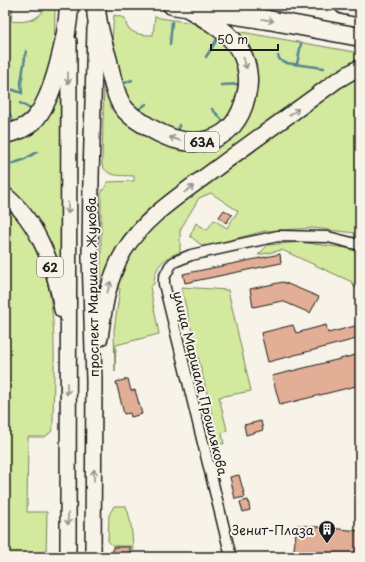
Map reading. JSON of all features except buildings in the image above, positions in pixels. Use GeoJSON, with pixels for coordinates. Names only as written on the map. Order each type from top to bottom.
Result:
{"type":"FeatureCollection","features":[{"type":"Feature","properties":{"kind":"highway"},"geometry":{"type":"LineString","coordinates":[[5,134],[22,129],[33,122],[46,101],[69,25],[69,5]]}},
{"type":"Feature","properties":{"kind":"highway"},"geometry":{"type":"LineString","coordinates":[[344,5],[360,8]]}},
{"type":"Feature","properties":{"kind":"highway"},"geometry":{"type":"LineString","coordinates":[[180,6],[360,37]]}},
{"type":"Feature","properties":{"kind":"highway","name":"63A"},"geometry":{"type":"LineString","coordinates":[[96,11],[118,96],[128,113],[146,125],[169,137],[183,142],[199,142],[213,139],[235,123],[244,107],[248,81],[244,58],[225,32],[180,6]]}},
{"type":"Feature","properties":{"kind":"main road","name":"проспект Маршала Жукова"},"geometry":{"type":"LineString","coordinates":[[93,557],[94,381],[90,257],[96,11]]}},
{"type":"Feature","properties":{"kind":"main road","name":"проспект Маршала Жукова"},"geometry":{"type":"LineString","coordinates":[[68,557],[67,350],[69,25]]}},
{"type":"Feature","properties":{"kind":"main road"},"geometry":{"type":"LineString","coordinates":[[94,381],[107,291],[124,252],[142,226],[175,199],[316,95],[342,77],[360,67]]}},
{"type":"Feature","properties":{"kind":"main road","name":"62"},"geometry":{"type":"LineString","coordinates":[[5,195],[23,214],[35,231],[48,260],[61,307],[67,350]]}},
{"type":"Feature","properties":{"kind":"street","name":"улица Маршала Прошлякова"},"geometry":{"type":"LineString","coordinates":[[231,557],[164,284],[167,271],[174,262],[191,255],[278,236],[328,237],[360,246]]}},
{"type":"Feature","properties":{"kind":"green space"},"geometry":{"type":"Polygon","coordinates":[[[5,5],[13,5],[11,21],[16,22],[27,21],[36,17],[44,10],[46,5],[55,7],[54,60],[40,106],[5,130],[5,5]]]}},
{"type":"Feature","properties":{"kind":"green space"},"geometry":{"type":"Polygon","coordinates":[[[114,15],[125,18],[127,27],[133,32],[139,34],[153,35],[155,16],[206,25],[224,37],[243,76],[231,117],[208,134],[171,133],[127,105],[114,58],[112,40],[114,15]]]}},
{"type":"Feature","properties":{"kind":"green space"},"geometry":{"type":"Polygon","coordinates":[[[230,30],[360,53],[360,61],[175,193],[103,286],[101,286],[101,193],[108,182],[134,181],[134,176],[120,176],[112,174],[102,165],[104,78],[112,97],[183,147],[249,109],[230,30]]]}},
{"type":"Feature","properties":{"kind":"green space"},"geometry":{"type":"Polygon","coordinates":[[[360,73],[360,235],[355,233],[313,228],[265,231],[207,246],[200,244],[190,236],[196,223],[207,230],[214,220],[227,228],[238,211],[211,193],[199,198],[180,230],[180,252],[169,257],[161,264],[156,272],[154,284],[150,287],[159,334],[116,345],[115,372],[114,330],[120,289],[117,288],[128,259],[141,239],[155,225],[215,176],[360,73]]]}},
{"type":"Feature","properties":{"kind":"green space"},"geometry":{"type":"Polygon","coordinates":[[[63,80],[61,273],[45,237],[32,214],[15,194],[5,186],[5,139],[63,80]]]}},
{"type":"Feature","properties":{"kind":"green space"},"geometry":{"type":"Polygon","coordinates":[[[5,207],[25,229],[38,254],[47,281],[52,310],[54,340],[53,427],[51,432],[45,437],[28,437],[27,512],[47,512],[46,557],[5,557],[5,207]]]}},
{"type":"Feature","properties":{"kind":"green space"},"geometry":{"type":"Polygon","coordinates":[[[300,242],[346,248],[360,253],[360,288],[354,287],[352,282],[282,250],[258,255],[268,245],[300,242]]]}},
{"type":"Feature","properties":{"kind":"green space"},"geometry":{"type":"Polygon","coordinates":[[[181,287],[228,290],[251,391],[219,397],[227,430],[222,433],[224,444],[219,443],[181,287]]]}},
{"type":"Feature","properties":{"kind":"green space"},"geometry":{"type":"Polygon","coordinates":[[[114,506],[126,506],[132,531],[133,557],[131,557],[131,546],[113,546],[108,541],[109,515],[114,506]]]}},
{"type":"Feature","properties":{"kind":"waterway"},"geometry":{"type":"LineString","coordinates":[[170,44],[172,22]]}},
{"type":"Feature","properties":{"kind":"waterway"},"geometry":{"type":"LineString","coordinates":[[206,57],[219,36]]}},
{"type":"Feature","properties":{"kind":"waterway"},"geometry":{"type":"LineString","coordinates":[[297,64],[301,44]]}},
{"type":"Feature","properties":{"kind":"waterway"},"geometry":{"type":"LineString","coordinates":[[22,93],[21,83],[26,51]]}},
{"type":"Feature","properties":{"kind":"waterway"},"geometry":{"type":"LineString","coordinates":[[278,56],[280,60],[286,63],[324,68]]}},
{"type":"Feature","properties":{"kind":"waterway"},"geometry":{"type":"LineString","coordinates":[[120,85],[132,80]]}},
{"type":"Feature","properties":{"kind":"waterway"},"geometry":{"type":"LineString","coordinates":[[221,85],[242,84]]}},
{"type":"Feature","properties":{"kind":"waterway"},"geometry":{"type":"LineString","coordinates":[[5,87],[22,93]]}},
{"type":"Feature","properties":{"kind":"waterway"},"geometry":{"type":"LineString","coordinates":[[20,103],[32,110]]}},
{"type":"Feature","properties":{"kind":"waterway"},"geometry":{"type":"LineString","coordinates":[[137,111],[146,104]]}},
{"type":"Feature","properties":{"kind":"waterway"},"geometry":{"type":"LineString","coordinates":[[212,109],[224,122]]}},
{"type":"Feature","properties":{"kind":"waterway"},"geometry":{"type":"LineString","coordinates":[[9,113],[14,125]]}},
{"type":"Feature","properties":{"kind":"waterway"},"geometry":{"type":"LineString","coordinates":[[178,133],[179,125]]}},
{"type":"Feature","properties":{"kind":"waterway"},"geometry":{"type":"LineString","coordinates":[[5,166],[23,160],[37,152]]}},
{"type":"Feature","properties":{"kind":"place","name":"Зенит-Плаза"},"geometry":{"type":"Point","coordinates":[327,544]}}]}
